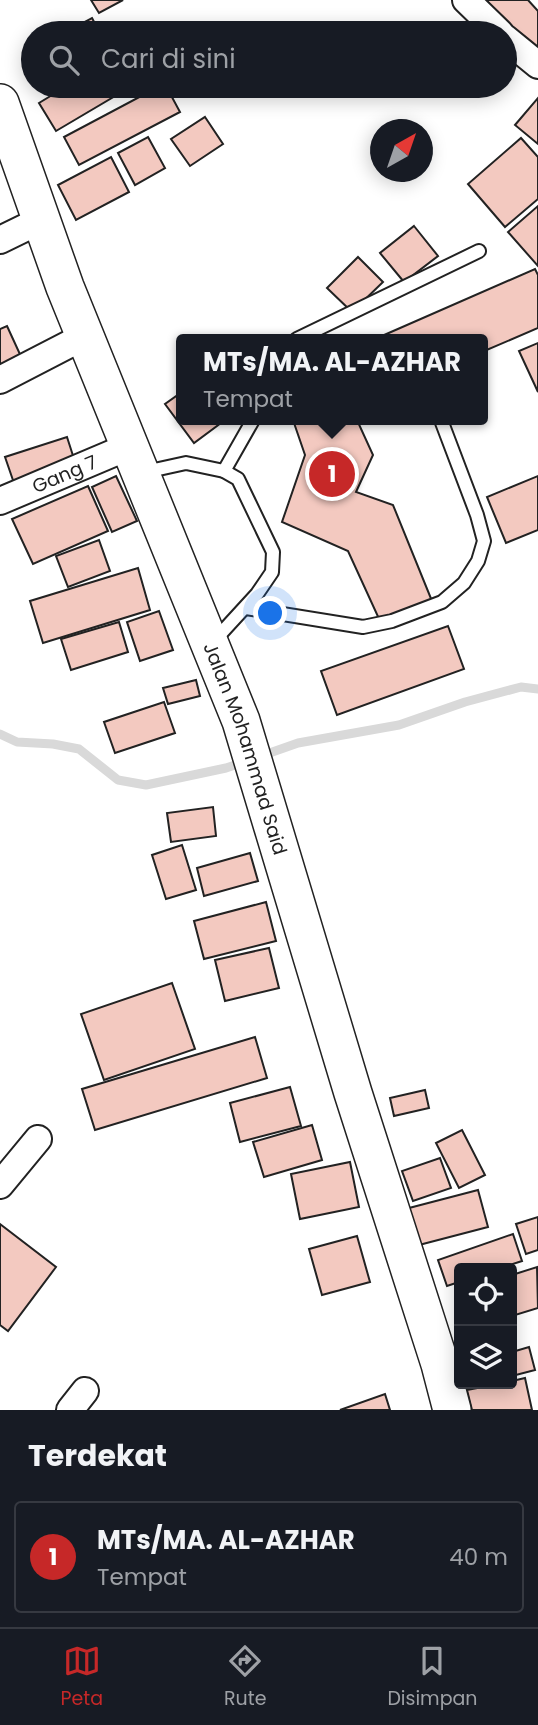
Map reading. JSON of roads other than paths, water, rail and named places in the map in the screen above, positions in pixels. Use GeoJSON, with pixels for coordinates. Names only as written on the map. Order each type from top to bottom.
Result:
{"type":"FeatureCollection","features":[{"type":"Feature","properties":{"kind":"street"},"geometry":{"type":"LineString","coordinates":[[466,0],[488,21]]}},
{"type":"Feature","properties":{"kind":"street"},"geometry":{"type":"LineString","coordinates":[[517,47],[538,65]]}},
{"type":"Feature","properties":{"kind":"street","name":"Jalan Mohammad Said"},"geometry":{"type":"LineString","coordinates":[[0,103],[65,287],[241,721],[452,1410]]}},
{"type":"Feature","properties":{"kind":"street"},"geometry":{"type":"LineString","coordinates":[[0,240],[41,220]]}},
{"type":"Feature","properties":{"kind":"street"},"geometry":{"type":"LineString","coordinates":[[0,380],[85,335]]}},
{"type":"Feature","properties":{"kind":"street","name":"Gang 7"},"geometry":{"type":"LineString","coordinates":[[0,501],[136,459]]}},
{"type":"Feature","properties":{"kind":"street"},"geometry":{"type":"LineString","coordinates":[[0,1185],[38,1139]]}},
{"type":"Feature","properties":{"kind":"lane"},"geometry":{"type":"LineString","coordinates":[[307,334],[479,251]]}},
{"type":"Feature","properties":{"kind":"lane"},"geometry":{"type":"LineString","coordinates":[[224,471],[250,425]]}},
{"type":"Feature","properties":{"kind":"lane"},"geometry":{"type":"LineString","coordinates":[[246,608],[363,627],[392,621],[442,602],[464,583],[478,561],[484,541],[443,425]]}},
{"type":"Feature","properties":{"kind":"lane"},"geometry":{"type":"LineString","coordinates":[[136,459],[187,463],[224,471],[238,479],[273,552],[272,572],[246,608],[209,646]]}},
{"type":"Feature","properties":{"kind":"waterway"},"geometry":{"type":"LineString","coordinates":[[261,756],[298,743],[399,725],[465,702],[521,687],[538,689]]}},
{"type":"Feature","properties":{"kind":"waterway"},"geometry":{"type":"LineString","coordinates":[[0,734],[17,742],[79,749],[118,780],[146,785],[244,762]]}},
{"type":"Feature","properties":{"kind":"place","name":"MTs/MA. AL-AZHAR"},"geometry":{"type":"Point","coordinates":[332,474]}}]}
